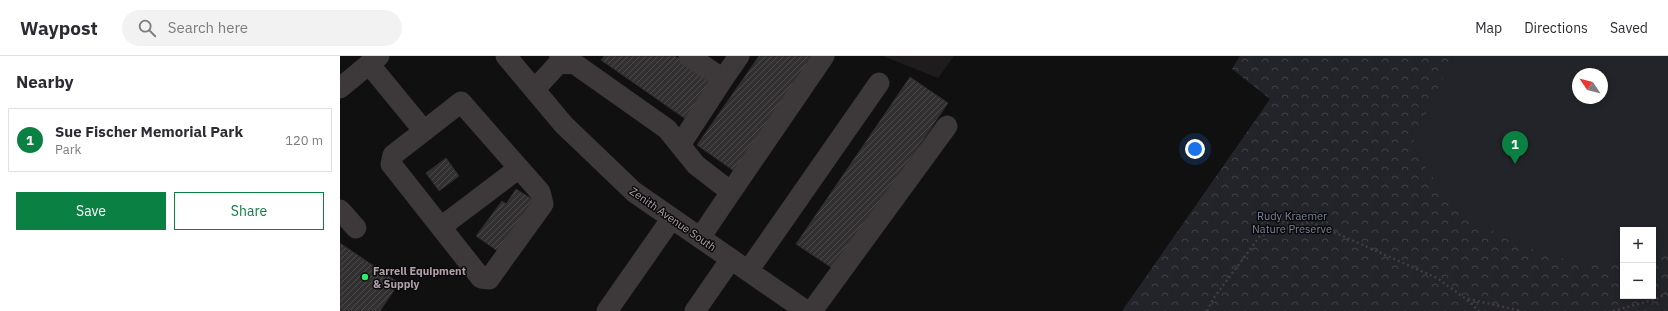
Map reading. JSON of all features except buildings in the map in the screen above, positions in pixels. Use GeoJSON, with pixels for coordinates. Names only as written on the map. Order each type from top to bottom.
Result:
{"type":"FeatureCollection","features":[{"type":"Feature","properties":{"kind":"street","name":"Zenith Avenue South"},"geometry":{"type":"LineString","coordinates":[[506,56],[564,125],[634,192],[806,311]]}},
{"type":"Feature","properties":{"kind":"street"},"geometry":{"type":"LineString","coordinates":[[689,56],[723,79]]}},
{"type":"Feature","properties":{"kind":"street"},"geometry":{"type":"LineString","coordinates":[[680,145],[739,56]]}},
{"type":"Feature","properties":{"kind":"street"},"geometry":{"type":"LineString","coordinates":[[700,238],[824,56]]}},
{"type":"Feature","properties":{"kind":"street"},"geometry":{"type":"LineString","coordinates":[[340,88],[374,60],[424,131]]}},
{"type":"Feature","properties":{"kind":"street"},"geometry":{"type":"LineString","coordinates":[[534,89],[560,60],[575,64],[668,129],[696,165],[731,192]]}},
{"type":"Feature","properties":{"kind":"street"},"geometry":{"type":"LineString","coordinates":[[748,271],[879,83]]}},
{"type":"Feature","properties":{"kind":"street"},"geometry":{"type":"LineString","coordinates":[[462,102],[519,168],[540,192],[543,204],[488,279],[481,278],[391,164],[393,155],[462,102]]}},
{"type":"Feature","properties":{"kind":"street"},"geometry":{"type":"LineString","coordinates":[[812,311],[947,126]]}},
{"type":"Feature","properties":{"kind":"street"},"geometry":{"type":"LineString","coordinates":[[441,227],[519,168]]}},
{"type":"Feature","properties":{"kind":"street"},"geometry":{"type":"LineString","coordinates":[[340,210],[356,228]]}},
{"type":"Feature","properties":{"kind":"street"},"geometry":{"type":"LineString","coordinates":[[607,311],[672,218]]}},
{"type":"Feature","properties":{"kind":"street"},"geometry":{"type":"LineString","coordinates":[[695,311],[731,259]]}},
{"type":"Feature","properties":{"kind":"path"},"geometry":{"type":"LineString","coordinates":[[1207,311],[1213,300],[1260,236],[1311,222],[1437,278],[1466,299],[1479,311]]}},
{"type":"Feature","properties":{"kind":"path"},"geometry":{"type":"LineString","coordinates":[[1614,311],[1656,299],[1668,292]]}},
{"type":"Feature","properties":{"kind":"path"},"geometry":{"type":"LineString","coordinates":[[1466,299],[1522,311]]}},
{"type":"Feature","properties":{"kind":"shaded area"},"geometry":{"type":"Polygon","coordinates":[[[883,56],[954,56],[938,78],[883,56]]]}},
{"type":"Feature","properties":{"kind":"green space","name":"Rudy Kraemer Nature Preserve"},"geometry":{"type":"Polygon","coordinates":[[[1240,56],[1668,56],[1668,311],[1122,311],[1270,99],[1232,69],[1240,56]]]}},
{"type":"Feature","properties":{"kind":"green space"},"geometry":{"type":"Polygon","coordinates":[[[1453,56],[1668,56],[1668,252],[1656,255],[1656,227],[1620,227],[1620,260],[1580,263],[1531,249],[1489,228],[1471,215],[1453,200],[1438,184],[1424,165],[1412,144],[1453,56]]]}},
{"type":"Feature","properties":{"kind":"place","name":"Sue Fischer Memorial Park"},"geometry":{"type":"Point","coordinates":[1515,164]}},
{"type":"Feature","properties":{"kind":"place","name":"Farrell Equipment & Supply"},"geometry":{"type":"Point","coordinates":[365,277]}}]}
